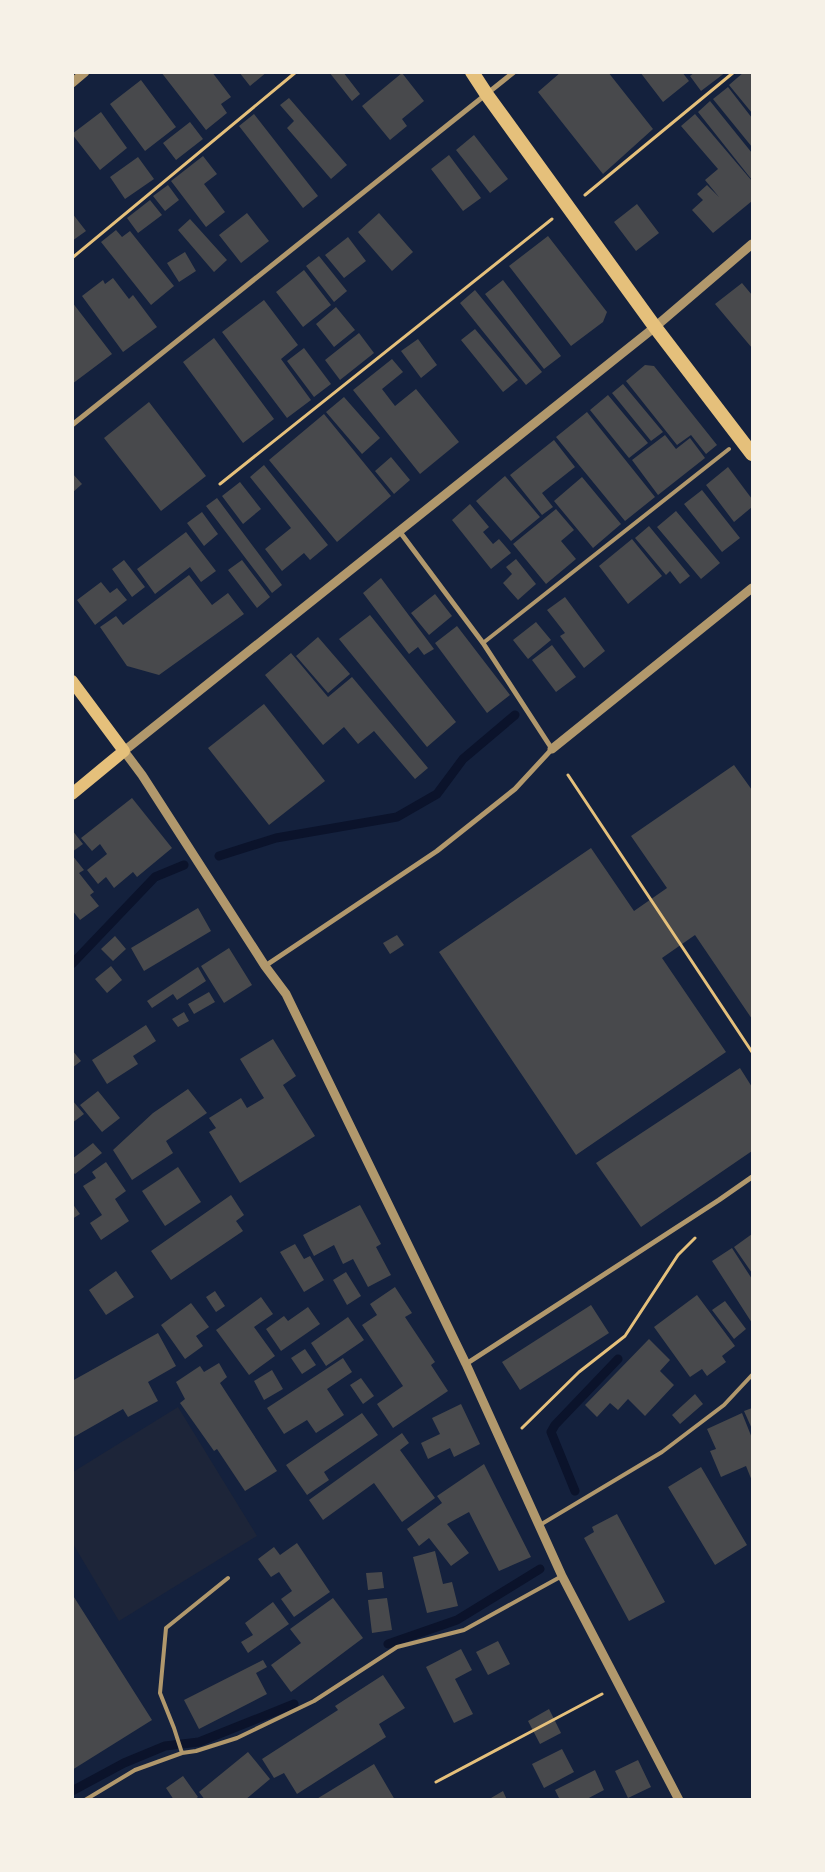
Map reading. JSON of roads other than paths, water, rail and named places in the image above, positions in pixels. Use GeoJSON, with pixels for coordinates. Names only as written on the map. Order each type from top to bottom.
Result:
{"type":"FeatureCollection","features":[{"type":"Feature","properties":{"kind":"highway"},"geometry":{"type":"LineString","coordinates":[[472,72],[655,327],[752,454]]}},
{"type":"Feature","properties":{"kind":"main road"},"geometry":{"type":"LineString","coordinates":[[72,794],[124,751],[74,688]]}},
{"type":"Feature","properties":{"kind":"street"},"geometry":{"type":"LineString","coordinates":[[72,83],[86,72]]}},
{"type":"Feature","properties":{"kind":"street"},"geometry":{"type":"LineString","coordinates":[[72,425],[514,72]]}},
{"type":"Feature","properties":{"kind":"street"},"geometry":{"type":"LineString","coordinates":[[679,1800],[538,1527],[466,1364],[286,994],[265,966],[142,775],[124,751],[655,327],[752,244]]}},
{"type":"Feature","properties":{"kind":"street"},"geometry":{"type":"LineString","coordinates":[[400,532],[483,643],[552,749]]}},
{"type":"Feature","properties":{"kind":"street"},"geometry":{"type":"LineString","coordinates":[[265,966],[437,851],[515,788],[552,749],[752,588]]}},
{"type":"Feature","properties":{"kind":"street"},"geometry":{"type":"LineString","coordinates":[[466,1364],[752,1177]]}},
{"type":"Feature","properties":{"kind":"lane"},"geometry":{"type":"LineString","coordinates":[[483,643],[729,449]]}},
{"type":"Feature","properties":{"kind":"lane"},"geometry":{"type":"LineString","coordinates":[[538,1527],[662,1452],[724,1406],[752,1375]]}},
{"type":"Feature","properties":{"kind":"lane"},"geometry":{"type":"LineString","coordinates":[[85,1800],[134,1770],[182,1751],[196,1751],[237,1738],[314,1701],[397,1647],[464,1630],[562,1576]]}},
{"type":"Feature","properties":{"kind":"lane"},"geometry":{"type":"LineString","coordinates":[[182,1751],[160,1693],[166,1628],[228,1578]]}},
{"type":"Feature","properties":{"kind":"waterway"},"geometry":{"type":"LineString","coordinates":[[219,856],[276,838],[397,817],[437,794],[463,759],[515,715]]}},
{"type":"Feature","properties":{"kind":"waterway"},"geometry":{"type":"LineString","coordinates":[[72,964],[155,877],[184,865]]}},
{"type":"Feature","properties":{"kind":"waterway"},"geometry":{"type":"LineString","coordinates":[[575,1491],[551,1432],[555,1425],[618,1359]]}},
{"type":"Feature","properties":{"kind":"waterway"},"geometry":{"type":"LineString","coordinates":[[388,1644],[457,1620],[540,1569]]}},
{"type":"Feature","properties":{"kind":"waterway"},"geometry":{"type":"LineString","coordinates":[[72,1791],[124,1763],[165,1746],[199,1742],[294,1704]]}}]}
